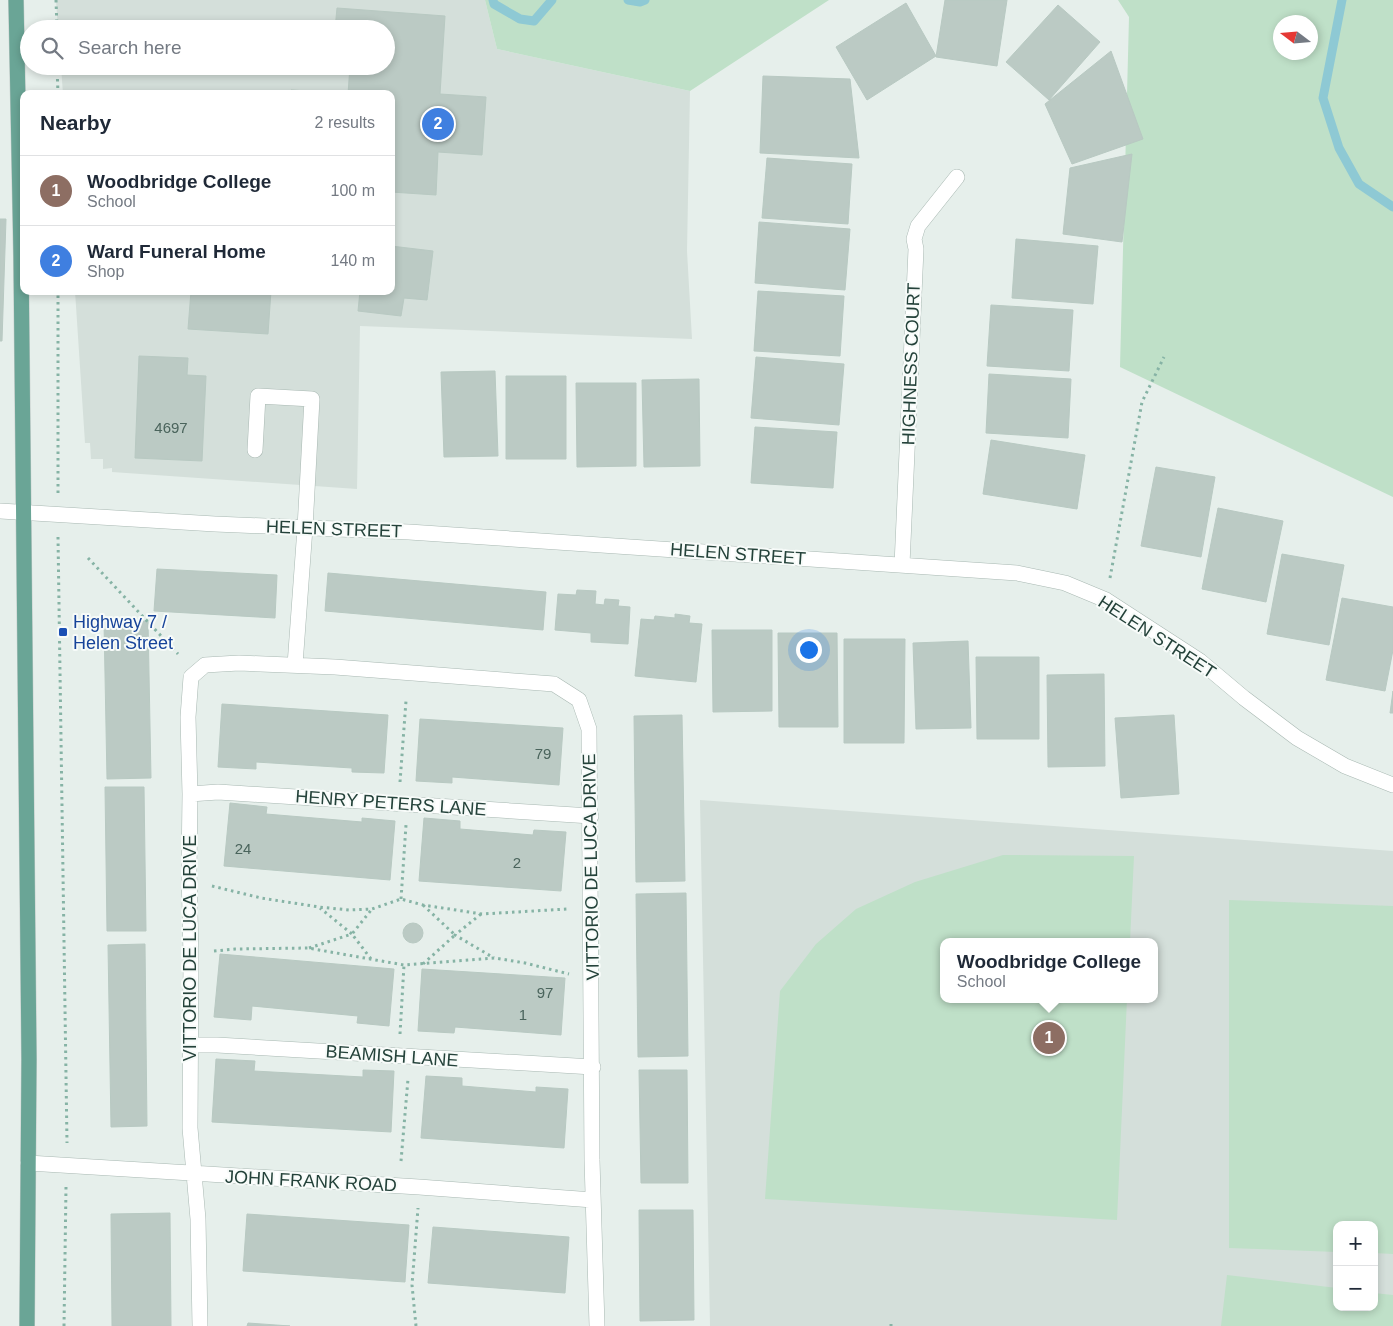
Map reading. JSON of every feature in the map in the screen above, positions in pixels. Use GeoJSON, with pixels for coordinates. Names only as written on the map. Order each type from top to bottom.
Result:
{"type":"FeatureCollection","features":[{"type":"Feature","properties":{"kind":"main road"},"geometry":{"type":"LineString","coordinates":[[16,0],[20,158]]}},
{"type":"Feature","properties":{"kind":"main road"},"geometry":{"type":"LineString","coordinates":[[22,295],[28,1163],[27,1326]]}},
{"type":"Feature","properties":{"kind":"street","name":"HIGHNESS COURT"},"geometry":{"type":"LineString","coordinates":[[902,565],[916,249],[914,239],[918,226],[956,177]]}},
{"type":"Feature","properties":{"kind":"street"},"geometry":{"type":"LineString","coordinates":[[255,450],[258,396],[312,399],[295,665]]}},
{"type":"Feature","properties":{"kind":"street","name":"HELEN STREET"},"geometry":{"type":"LineString","coordinates":[[0,511],[409,532],[1017,573],[1065,583],[1106,600],[1200,661],[1244,698],[1297,738],[1344,766],[1393,785]]}},
{"type":"Feature","properties":{"kind":"street","name":"VITTORIO DE LUCA DRIVE"},"geometry":{"type":"LineString","coordinates":[[200,1326],[198,1219],[190,1128],[190,794],[188,717],[191,677],[205,665],[239,663],[295,665],[554,684],[579,700],[589,729],[593,1200],[597,1326]]}},
{"type":"Feature","properties":{"kind":"street","name":"HENRY PETERS LANE"},"geometry":{"type":"LineString","coordinates":[[190,794],[218,792],[591,816]]}},
{"type":"Feature","properties":{"kind":"street","name":"BEAMISH LANE"},"geometry":{"type":"LineString","coordinates":[[191,1045],[593,1067]]}},
{"type":"Feature","properties":{"kind":"street","name":"JOHN FRANK ROAD"},"geometry":{"type":"LineString","coordinates":[[28,1163],[419,1187],[593,1200]]}},
{"type":"Feature","properties":{"kind":"path"},"geometry":{"type":"LineString","coordinates":[[56,0],[57,20]]}},
{"type":"Feature","properties":{"kind":"path"},"geometry":{"type":"LineString","coordinates":[[57,75],[58,90]]}},
{"type":"Feature","properties":{"kind":"path"},"geometry":{"type":"LineString","coordinates":[[58,295],[58,421]]}},
{"type":"Feature","properties":{"kind":"path"},"geometry":{"type":"LineString","coordinates":[[1106,600],[1142,402],[1164,357]]}},
{"type":"Feature","properties":{"kind":"path"},"geometry":{"type":"LineString","coordinates":[[88,558],[178,654]]}},
{"type":"Feature","properties":{"kind":"path"},"geometry":{"type":"LineString","coordinates":[[58,602],[67,1137]]}},
{"type":"Feature","properties":{"kind":"path"},"geometry":{"type":"LineString","coordinates":[[399,787],[406,701]]}},
{"type":"Feature","properties":{"kind":"path"},"geometry":{"type":"LineString","coordinates":[[402,899],[406,820]]}},
{"type":"Feature","properties":{"kind":"path"},"geometry":{"type":"LineString","coordinates":[[207,884],[261,898],[319,908],[372,909],[402,899],[423,905],[482,914],[576,909]]}},
{"type":"Feature","properties":{"kind":"path"},"geometry":{"type":"LineString","coordinates":[[423,905],[455,935],[495,958]]}},
{"type":"Feature","properties":{"kind":"path"},"geometry":{"type":"LineString","coordinates":[[319,908],[352,934],[372,960]]}},
{"type":"Feature","properties":{"kind":"path"},"geometry":{"type":"LineString","coordinates":[[308,948],[352,934],[372,909]]}},
{"type":"Feature","properties":{"kind":"path"},"geometry":{"type":"LineString","coordinates":[[423,964],[482,914]]}},
{"type":"Feature","properties":{"kind":"path"},"geometry":{"type":"LineString","coordinates":[[208,956],[215,951],[235,949],[308,948],[404,965],[495,958],[525,963],[577,976]]}},
{"type":"Feature","properties":{"kind":"path"},"geometry":{"type":"LineString","coordinates":[[399,1041],[404,965]]}},
{"type":"Feature","properties":{"kind":"path"},"geometry":{"type":"LineString","coordinates":[[401,1160],[409,1073]]}},
{"type":"Feature","properties":{"kind":"path"},"geometry":{"type":"LineString","coordinates":[[64,1326],[66,1197]]}},
{"type":"Feature","properties":{"kind":"path"},"geometry":{"type":"LineString","coordinates":[[416,1326],[412,1285],[418,1205]]}},
{"type":"Feature","properties":{"kind":"shaded area"},"geometry":{"type":"Polygon","coordinates":[[[56,0],[485,0],[497,49],[690,91],[687,251],[692,339],[360,326],[357,489],[112,472],[112,468],[103,469],[103,459],[91,459],[90,443],[85,443],[75,295],[395,295],[395,90],[63,90],[62,75],[395,75],[395,20],[57,20],[56,0]]]}},
{"type":"Feature","properties":{"kind":"shaded area"},"geometry":{"type":"Polygon","coordinates":[[[700,800],[1393,851],[1393,1326],[710,1326],[700,800]]]}},
{"type":"Feature","properties":{"kind":"green space"},"geometry":{"type":"Polygon","coordinates":[[[485,0],[829,0],[690,91],[497,49],[485,0]]]}},
{"type":"Feature","properties":{"kind":"green space"},"geometry":{"type":"Polygon","coordinates":[[[1118,0],[1393,0],[1393,497],[1120,367],[1129,17],[1118,0]]]}},
{"type":"Feature","properties":{"kind":"green space"},"geometry":{"type":"Polygon","coordinates":[[[1003,855],[1134,856],[1130,938],[940,938],[940,1003],[1127,1003],[1117,1220],[765,1199],[780,991],[816,944],[856,909],[915,882],[1003,855]]]}},
{"type":"Feature","properties":{"kind":"green space"},"geometry":{"type":"Polygon","coordinates":[[[1229,900],[1393,906],[1393,1254],[1378,1253],[1378,1221],[1333,1221],[1333,1252],[1229,1248],[1229,900]]]}},
{"type":"Feature","properties":{"kind":"green space"},"geometry":{"type":"Polygon","coordinates":[[[1227,1275],[1333,1288],[1333,1311],[1378,1311],[1378,1293],[1393,1295],[1393,1326],[1221,1326],[1227,1275]]]}},
{"type":"Feature","properties":{"kind":"building"},"geometry":{"type":"Polygon","coordinates":[[[945,0],[1007,0],[997,66],[936,57],[945,0]]]}},
{"type":"Feature","properties":{"kind":"building"},"geometry":{"type":"Polygon","coordinates":[[[906,3],[936,56],[867,100],[836,47],[906,3]]]}},
{"type":"Feature","properties":{"kind":"building"},"geometry":{"type":"Polygon","coordinates":[[[1058,5],[1100,42],[1049,100],[1006,62],[1058,5]]]}},
{"type":"Feature","properties":{"kind":"building"},"geometry":{"type":"Polygon","coordinates":[[[337,8],[445,16],[440,94],[486,97],[482,155],[438,152],[436,195],[395,192],[395,90],[348,90],[349,75],[395,75],[395,20],[336,20],[337,8]]]}},
{"type":"Feature","properties":{"kind":"building"},"geometry":{"type":"Polygon","coordinates":[[[1111,51],[1143,139],[1072,164],[1045,104],[1111,51]]]}},
{"type":"Feature","properties":{"kind":"building"},"geometry":{"type":"Polygon","coordinates":[[[763,76],[850,79],[859,158],[760,153],[763,76]]]}},
{"type":"Feature","properties":{"kind":"building"},"geometry":{"type":"Polygon","coordinates":[[[1132,154],[1122,242],[1063,234],[1070,168],[1132,154]]]}},
{"type":"Feature","properties":{"kind":"building"},"geometry":{"type":"Polygon","coordinates":[[[767,158],[852,164],[848,224],[762,218],[767,158]]]}},
{"type":"Feature","properties":{"kind":"building"},"geometry":{"type":"Polygon","coordinates":[[[0,219],[6,219],[2,341],[0,341],[0,219]]]}},
{"type":"Feature","properties":{"kind":"building"},"geometry":{"type":"Polygon","coordinates":[[[759,222],[850,229],[845,290],[755,283],[759,222]]]}},
{"type":"Feature","properties":{"kind":"building"},"geometry":{"type":"Polygon","coordinates":[[[1016,239],[1098,246],[1093,304],[1012,298],[1016,239]]]}},
{"type":"Feature","properties":{"kind":"building"},"geometry":{"type":"Polygon","coordinates":[[[395,246],[433,251],[427,300],[404,298],[401,316],[358,311],[360,295],[395,295],[395,246]]]}},
{"type":"Feature","properties":{"kind":"building"},"geometry":{"type":"Polygon","coordinates":[[[758,291],[844,296],[840,356],[754,351],[758,291]]]}},
{"type":"Feature","properties":{"kind":"building"},"geometry":{"type":"Polygon","coordinates":[[[191,295],[271,295],[268,334],[188,329],[191,295]]]}},
{"type":"Feature","properties":{"kind":"building"},"geometry":{"type":"Polygon","coordinates":[[[991,305],[1073,310],[1069,371],[987,366],[991,305]]]}},
{"type":"Feature","properties":{"kind":"building"},"geometry":{"type":"Polygon","coordinates":[[[139,356],[188,358],[187,375],[206,376],[202,461],[135,458],[139,356]]]}},
{"type":"Feature","properties":{"kind":"building"},"geometry":{"type":"Polygon","coordinates":[[[756,357],[844,364],[839,425],[751,418],[756,357]]]}},
{"type":"Feature","properties":{"kind":"building"},"geometry":{"type":"Polygon","coordinates":[[[495,371],[498,456],[444,457],[441,372],[495,371]]]}},
{"type":"Feature","properties":{"kind":"building"},"geometry":{"type":"Polygon","coordinates":[[[989,374],[1071,379],[1068,438],[986,433],[989,374]]]}},
{"type":"Feature","properties":{"kind":"building"},"geometry":{"type":"Polygon","coordinates":[[[506,376],[566,376],[566,459],[506,459],[506,376]]]}},
{"type":"Feature","properties":{"kind":"building"},"geometry":{"type":"Polygon","coordinates":[[[699,379],[700,466],[644,467],[642,380],[699,379]]]}},
{"type":"Feature","properties":{"kind":"building"},"geometry":{"type":"Polygon","coordinates":[[[576,383],[636,383],[636,466],[577,467],[576,383]]]}},
{"type":"Feature","properties":{"kind":"building"},"geometry":{"type":"Polygon","coordinates":[[[755,427],[837,432],[833,488],[751,483],[755,427]]]}},
{"type":"Feature","properties":{"kind":"building"},"geometry":{"type":"Polygon","coordinates":[[[991,440],[1085,455],[1077,509],[983,494],[991,440]]]}},
{"type":"Feature","properties":{"kind":"building"},"geometry":{"type":"Polygon","coordinates":[[[1156,467],[1215,477],[1201,557],[1141,546],[1156,467]]]}},
{"type":"Feature","properties":{"kind":"building"},"geometry":{"type":"Polygon","coordinates":[[[1218,508],[1283,521],[1266,602],[1202,589],[1218,508]]]}},
{"type":"Feature","properties":{"kind":"building"},"geometry":{"type":"Polygon","coordinates":[[[1282,554],[1344,565],[1329,645],[1267,634],[1282,554]]]}},
{"type":"Feature","properties":{"kind":"building"},"geometry":{"type":"Polygon","coordinates":[[[157,569],[277,575],[275,618],[154,611],[157,569]]]}},
{"type":"Feature","properties":{"kind":"building"},"geometry":{"type":"Polygon","coordinates":[[[328,573],[546,592],[543,630],[325,611],[328,573]]]}},
{"type":"Feature","properties":{"kind":"building"},"geometry":{"type":"Polygon","coordinates":[[[577,590],[596,591],[595,604],[604,605],[605,599],[619,600],[618,606],[630,607],[628,644],[591,642],[591,633],[555,630],[558,594],[576,595],[577,590]]]}},
{"type":"Feature","properties":{"kind":"building"},"geometry":{"type":"Polygon","coordinates":[[[1342,598],[1393,607],[1393,650],[1385,691],[1326,680],[1342,598]]]}},
{"type":"Feature","properties":{"kind":"building"},"geometry":{"type":"Polygon","coordinates":[[[675,614],[690,616],[689,623],[702,624],[696,682],[635,676],[641,619],[654,620],[655,616],[675,618],[675,614]]]}},
{"type":"Feature","properties":{"kind":"building"},"geometry":{"type":"Polygon","coordinates":[[[148,621],[151,778],[107,779],[104,622],[148,621]]]}},
{"type":"Feature","properties":{"kind":"building"},"geometry":{"type":"Polygon","coordinates":[[[712,630],[772,630],[772,711],[713,712],[712,630]]]}},
{"type":"Feature","properties":{"kind":"building"},"geometry":{"type":"Polygon","coordinates":[[[778,633],[837,633],[838,727],[779,727],[778,633]]]}},
{"type":"Feature","properties":{"kind":"building"},"geometry":{"type":"Polygon","coordinates":[[[844,639],[905,639],[904,743],[844,743],[844,639]]]}},
{"type":"Feature","properties":{"kind":"building"},"geometry":{"type":"Polygon","coordinates":[[[968,641],[971,728],[916,729],[913,643],[968,641]]]}},
{"type":"Feature","properties":{"kind":"building"},"geometry":{"type":"Polygon","coordinates":[[[976,657],[1039,657],[1039,739],[977,739],[976,657]]]}},
{"type":"Feature","properties":{"kind":"building"},"geometry":{"type":"Polygon","coordinates":[[[1104,674],[1105,766],[1048,767],[1047,675],[1104,674]]]}},
{"type":"Feature","properties":{"kind":"building"},"geometry":{"type":"Polygon","coordinates":[[[1393,691],[1393,713],[1390,713],[1393,691]]]}},
{"type":"Feature","properties":{"kind":"building"},"geometry":{"type":"Polygon","coordinates":[[[222,704],[388,715],[384,773],[352,772],[352,768],[256,762],[256,769],[218,767],[222,704]]]}},
{"type":"Feature","properties":{"kind":"building"},"geometry":{"type":"Polygon","coordinates":[[[682,715],[685,881],[636,882],[634,716],[682,715]]]}},
{"type":"Feature","properties":{"kind":"building"},"geometry":{"type":"Polygon","coordinates":[[[1174,715],[1179,794],[1121,798],[1115,718],[1174,715]]]}},
{"type":"Feature","properties":{"kind":"building"},"geometry":{"type":"Polygon","coordinates":[[[420,719],[563,728],[559,785],[452,777],[452,783],[416,781],[420,719]]]}},
{"type":"Feature","properties":{"kind":"building"},"geometry":{"type":"Polygon","coordinates":[[[105,787],[144,787],[146,931],[107,931],[105,787]]]}},
{"type":"Feature","properties":{"kind":"building"},"geometry":{"type":"Polygon","coordinates":[[[230,803],[267,807],[266,814],[362,822],[362,818],[395,821],[390,880],[224,866],[230,803]]]}},
{"type":"Feature","properties":{"kind":"building"},"geometry":{"type":"Polygon","coordinates":[[[424,818],[460,821],[460,829],[533,835],[534,830],[566,832],[561,891],[419,881],[424,818]]]}},
{"type":"Feature","properties":{"kind":"building"},"geometry":{"type":"Polygon","coordinates":[[[686,893],[688,1056],[638,1057],[636,894],[686,893]]]}},
{"type":"Feature","properties":{"kind":"building"},"geometry":{"type":"Polygon","coordinates":[[[413,923],[420,926],[423,933],[420,940],[413,943],[406,940],[403,933],[406,926],[413,923]]]}},
{"type":"Feature","properties":{"kind":"building"},"geometry":{"type":"Polygon","coordinates":[[[145,944],[147,1126],[111,1127],[108,945],[145,944]]]}},
{"type":"Feature","properties":{"kind":"building"},"geometry":{"type":"Polygon","coordinates":[[[220,954],[394,969],[389,1026],[357,1023],[358,1016],[252,1006],[251,1020],[214,1017],[220,954]]]}},
{"type":"Feature","properties":{"kind":"building"},"geometry":{"type":"Polygon","coordinates":[[[422,969],[565,978],[561,1035],[455,1027],[454,1033],[418,1031],[422,969]]]}},
{"type":"Feature","properties":{"kind":"building"},"geometry":{"type":"Polygon","coordinates":[[[216,1059],[255,1061],[254,1071],[363,1077],[363,1070],[394,1071],[391,1132],[212,1122],[216,1059]]]}},
{"type":"Feature","properties":{"kind":"building"},"geometry":{"type":"Polygon","coordinates":[[[639,1070],[687,1070],[688,1183],[641,1183],[639,1070]]]}},
{"type":"Feature","properties":{"kind":"building"},"geometry":{"type":"Polygon","coordinates":[[[426,1076],[462,1078],[462,1086],[536,1092],[536,1087],[568,1089],[564,1148],[421,1138],[426,1076]]]}},
{"type":"Feature","properties":{"kind":"building"},"geometry":{"type":"Polygon","coordinates":[[[639,1210],[693,1210],[694,1320],[640,1321],[639,1210]]]}},
{"type":"Feature","properties":{"kind":"building"},"geometry":{"type":"Polygon","coordinates":[[[170,1213],[171,1326],[112,1326],[111,1214],[170,1213]]]}},
{"type":"Feature","properties":{"kind":"building"},"geometry":{"type":"Polygon","coordinates":[[[247,1214],[409,1225],[405,1282],[243,1271],[247,1214]]]}},
{"type":"Feature","properties":{"kind":"building"},"geometry":{"type":"Polygon","coordinates":[[[433,1227],[569,1237],[565,1293],[428,1283],[433,1227]]]}},
{"type":"Feature","properties":{"kind":"building"},"geometry":{"type":"Polygon","coordinates":[[[248,1323],[290,1326],[247,1326],[248,1323]]]}},
{"type":"Feature","properties":{"kind":"waterway"},"geometry":{"type":"LineString","coordinates":[[493,0],[494,4],[520,19],[534,21],[552,0]]}},
{"type":"Feature","properties":{"kind":"waterway"},"geometry":{"type":"LineString","coordinates":[[628,0],[640,2],[645,0]]}},
{"type":"Feature","properties":{"kind":"waterway"},"geometry":{"type":"LineString","coordinates":[[1342,0],[1323,98],[1339,148],[1359,184],[1393,207]]}},
{"type":"Feature","properties":{"kind":"place","name":"Ward Funeral Home"},"geometry":{"type":"Point","coordinates":[438,124]}},
{"type":"Feature","properties":{"kind":"place","name":"Highway 7 / Helen Street"},"geometry":{"type":"Point","coordinates":[63,632]}},
{"type":"Feature","properties":{"kind":"place","name":"Woodbridge College"},"geometry":{"type":"Point","coordinates":[1049,1038]}}]}
